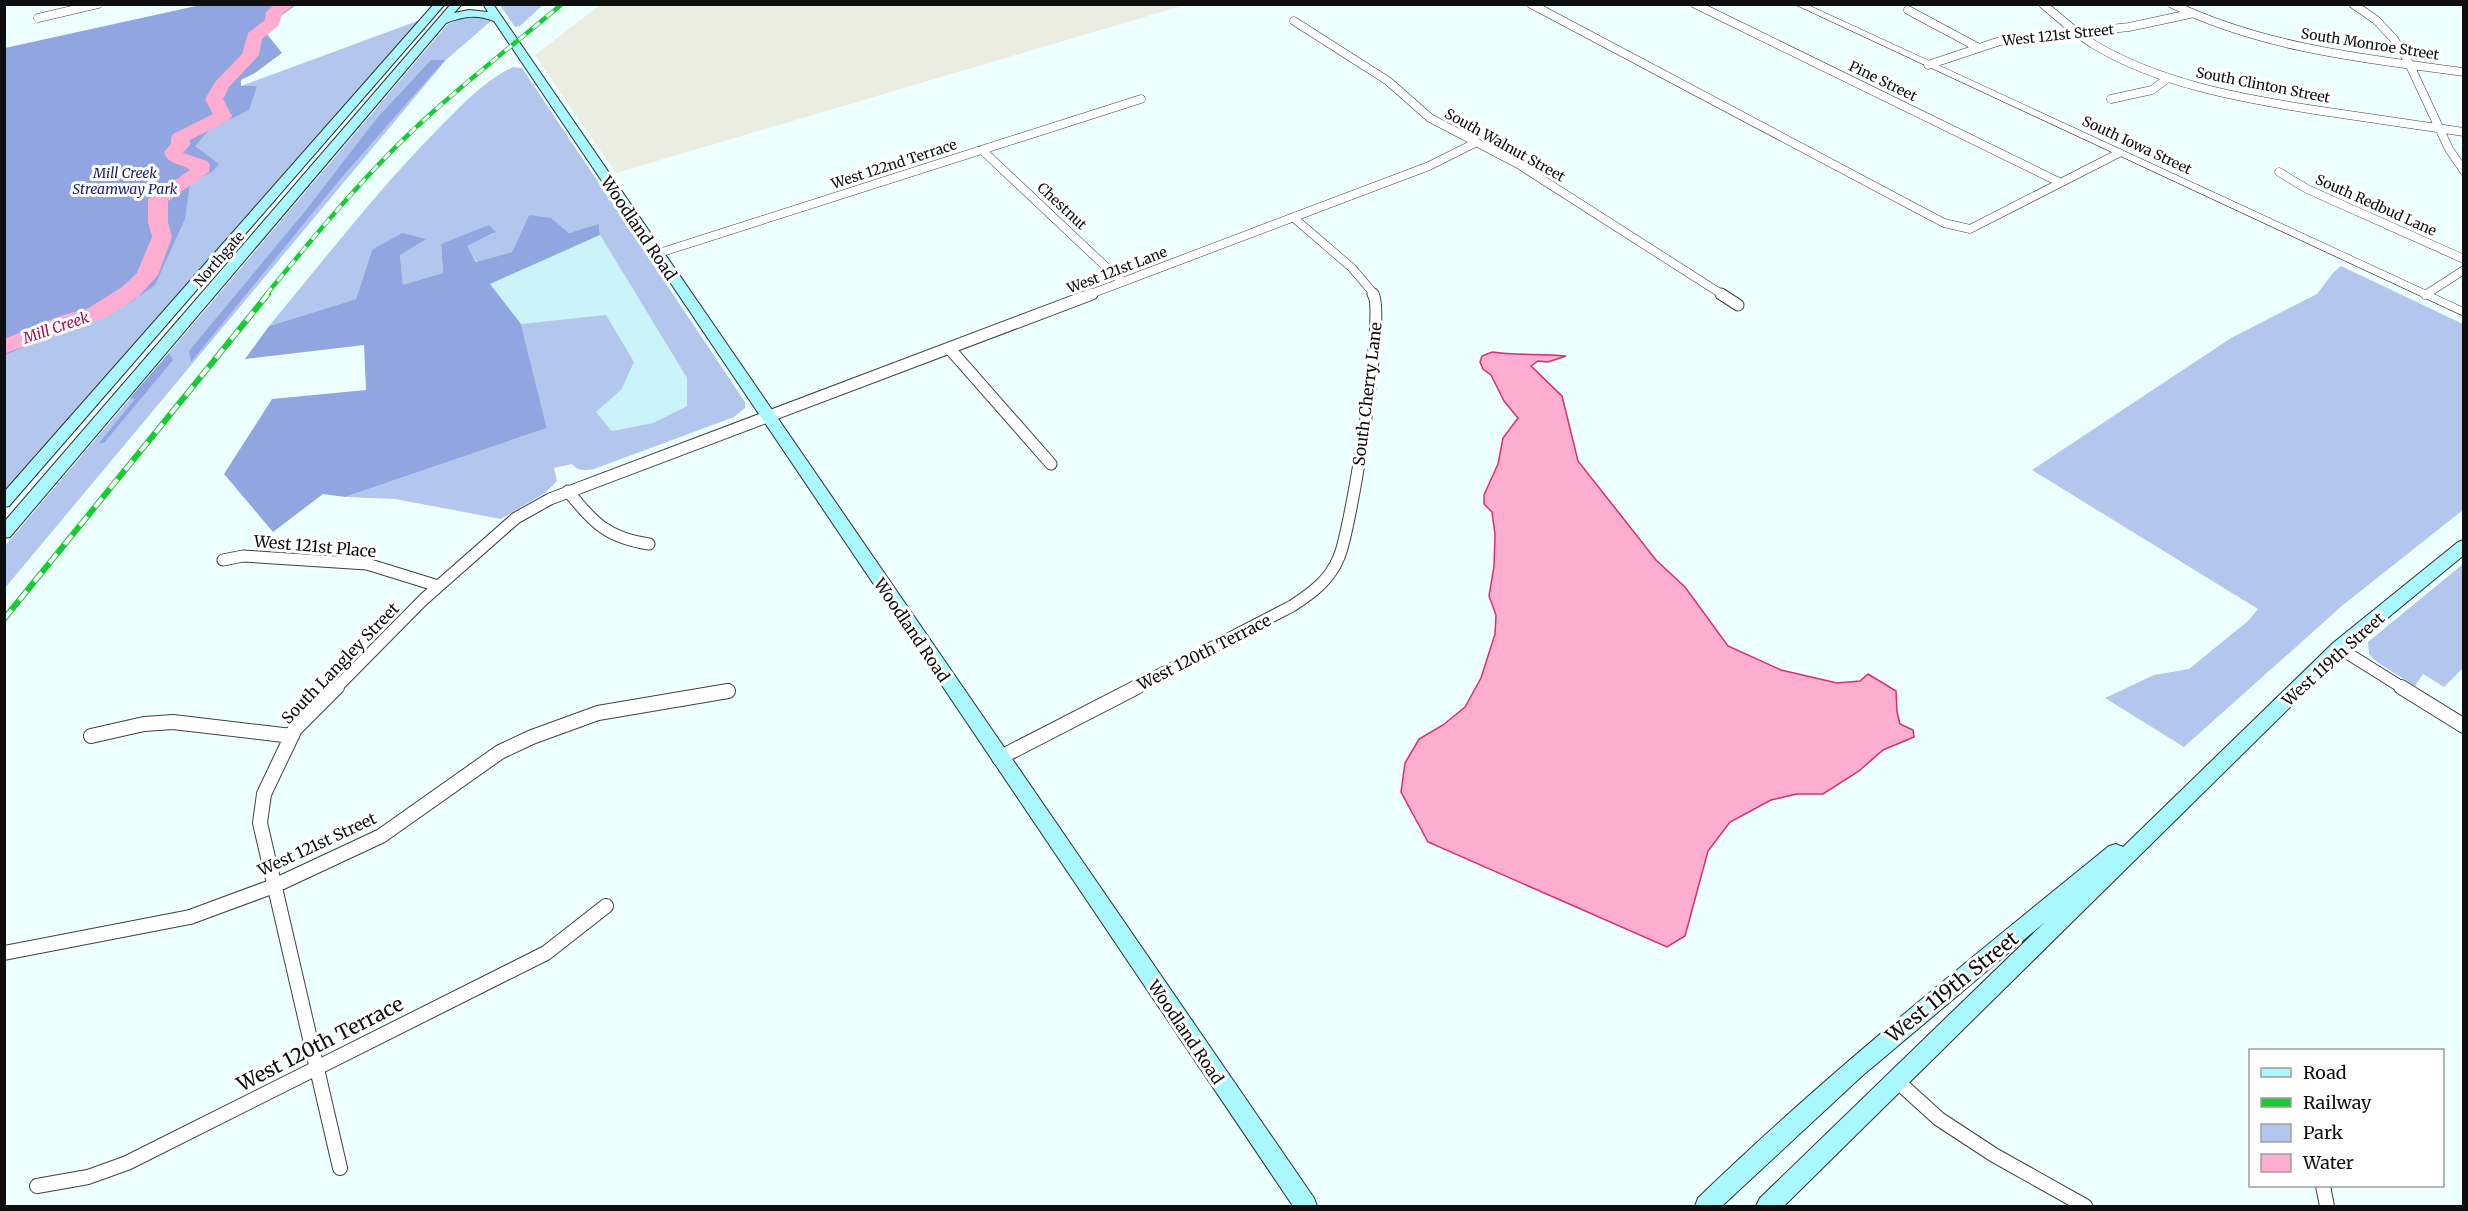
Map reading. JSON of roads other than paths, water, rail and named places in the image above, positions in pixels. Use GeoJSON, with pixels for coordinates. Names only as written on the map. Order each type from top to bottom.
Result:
{"type":"FeatureCollection","features":[{"type":"Feature","properties":{"kind":"main road","name":"Northgate"},"geometry":{"type":"LineString","coordinates":[[4,502],[440,4]]}},
{"type":"Feature","properties":{"kind":"main road","name":"Northgate"},"geometry":{"type":"LineString","coordinates":[[4,533],[457,4]]}},
{"type":"Feature","properties":{"kind":"main road","name":"Woodland Road"},"geometry":{"type":"LineString","coordinates":[[488,4],[1306,1206]]}},
{"type":"Feature","properties":{"kind":"main road"},"geometry":{"type":"LineString","coordinates":[[442,22],[458,15],[473,13],[486,13],[496,18]]}},
{"type":"Feature","properties":{"kind":"main road","name":"West 119th Street"},"geometry":{"type":"LineString","coordinates":[[1768,1206],[2339,648],[2463,546]]}},
{"type":"Feature","properties":{"kind":"main road","name":"West 119th Street"},"geometry":{"type":"LineString","coordinates":[[1706,1206],[1754,1158],[1868,1055],[2207,777]]}},
{"type":"Feature","properties":{"kind":"street"},"geometry":{"type":"LineString","coordinates":[[38,18],[98,4]]}},
{"type":"Feature","properties":{"kind":"street"},"geometry":{"type":"LineString","coordinates":[[1531,4],[1944,223],[1970,229],[2119,153]]}},
{"type":"Feature","properties":{"kind":"street","name":"Pine Street"},"geometry":{"type":"LineString","coordinates":[[1695,4],[2059,182]]}},
{"type":"Feature","properties":{"kind":"street","name":"South Iowa Street"},"geometry":{"type":"LineString","coordinates":[[1798,4],[2463,313]]}},
{"type":"Feature","properties":{"kind":"street","name":"South Clinton Street"},"geometry":{"type":"LineString","coordinates":[[2043,4],[2109,53],[2168,78],[2221,93],[2258,100],[2463,132]]}},
{"type":"Feature","properties":{"kind":"street","name":"South Monroe Street"},"geometry":{"type":"LineString","coordinates":[[2172,4],[2190,14],[2243,32],[2302,48],[2354,58],[2463,72]]}},
{"type":"Feature","properties":{"kind":"street"},"geometry":{"type":"LineString","coordinates":[[2353,4],[2386,28],[2394,37],[2410,64],[2447,147],[2463,171]]}},
{"type":"Feature","properties":{"kind":"street"},"geometry":{"type":"LineString","coordinates":[[1908,10],[1977,47]]}},
{"type":"Feature","properties":{"kind":"street","name":"West 121st Street"},"geometry":{"type":"LineString","coordinates":[[1928,65],[1977,47],[2024,37],[2154,24],[2190,14]]}},
{"type":"Feature","properties":{"kind":"street","name":"South Walnut Street"},"geometry":{"type":"LineString","coordinates":[[1294,21],[1388,81],[1431,118],[1518,164],[1738,305]]}},
{"type":"Feature","properties":{"kind":"street"},"geometry":{"type":"LineString","coordinates":[[2111,99],[2152,90],[2168,78]]}},
{"type":"Feature","properties":{"kind":"street","name":"West 122nd Terrace"},"geometry":{"type":"LineString","coordinates":[[656,254],[1141,99]]}},
{"type":"Feature","properties":{"kind":"street","name":"West 121st Lane"},"geometry":{"type":"LineString","coordinates":[[767,417],[1429,166],[1475,143]]}},
{"type":"Feature","properties":{"kind":"street","name":"Chestnut"},"geometry":{"type":"LineString","coordinates":[[982,150],[1122,282]]}},
{"type":"Feature","properties":{"kind":"street","name":"South Redbud Lane"},"geometry":{"type":"LineString","coordinates":[[2279,172],[2307,189],[2463,259]]}},
{"type":"Feature","properties":{"kind":"street","name":"South Cherry Lane"},"geometry":{"type":"LineString","coordinates":[[1294,218],[1352,268],[1376,297],[1376,345],[1353,497]]}},
{"type":"Feature","properties":{"kind":"street"},"geometry":{"type":"LineString","coordinates":[[2425,296],[2463,270]]}},
{"type":"Feature","properties":{"kind":"street"},"geometry":{"type":"LineString","coordinates":[[949,348],[1051,464]]}},
{"type":"Feature","properties":{"kind":"street","name":"South Langley Street"},"geometry":{"type":"LineString","coordinates":[[340,1168],[260,823],[264,794],[295,729],[438,586],[516,518],[568,492],[767,417]]}},
{"type":"Feature","properties":{"kind":"street"},"geometry":{"type":"LineString","coordinates":[[568,492],[592,521],[610,534],[625,541],[649,544]]}},
{"type":"Feature","properties":{"kind":"street","name":"West 120th Terrace"},"geometry":{"type":"LineString","coordinates":[[999,758],[1300,602],[1319,587],[1332,572],[1342,553],[1353,497]]}},
{"type":"Feature","properties":{"kind":"street","name":"West 121st Place"},"geometry":{"type":"LineString","coordinates":[[223,560],[262,556],[367,564],[438,586]]}},
{"type":"Feature","properties":{"kind":"street"},"geometry":{"type":"LineString","coordinates":[[2339,648],[2463,726]]}},
{"type":"Feature","properties":{"kind":"street","name":"West 121st Street"},"geometry":{"type":"LineString","coordinates":[[4,953],[190,917],[274,886],[381,836],[500,752],[532,737],[598,713],[728,691]]}},
{"type":"Feature","properties":{"kind":"street"},"geometry":{"type":"LineString","coordinates":[[91,736],[144,724],[173,722],[292,736]]}},
{"type":"Feature","properties":{"kind":"street","name":"West 120th Terrace"},"geometry":{"type":"LineString","coordinates":[[37,1186],[88,1177],[117,1168],[546,953],[606,906]]}},
{"type":"Feature","properties":{"kind":"street"},"geometry":{"type":"LineString","coordinates":[[1896,1080],[1948,1125],[1994,1155],[2085,1206]]}},
{"type":"Feature","properties":{"kind":"street"},"geometry":{"type":"LineString","coordinates":[[2323,1187],[2327,1206]]}},
{"type":"Feature","properties":{"kind":"water"},"geometry":{"type":"Polygon","coordinates":[[[1492,352],[1566,356],[1548,362],[1538,361],[1531,366],[1562,396],[1578,461],[1656,560],[1685,587],[1728,646],[1781,670],[1837,683],[1860,681],[1868,674],[1896,691],[1900,724],[1913,730],[1914,737],[1883,750],[1859,771],[1823,794],[1797,794],[1771,800],[1730,822],[1708,851],[1685,936],[1667,947],[1428,842],[1401,792],[1405,763],[1419,739],[1443,725],[1465,707],[1481,678],[1495,634],[1496,615],[1489,596],[1494,566],[1495,535],[1492,512],[1484,504],[1484,495],[1498,464],[1503,438],[1518,418],[1504,401],[1491,375],[1483,369],[1480,362],[1482,356],[1492,352]]]}},
{"type":"Feature","properties":{"kind":"waterway","name":"Mill Creek"},"geometry":{"type":"LineString","coordinates":[[4,347],[71,320],[95,314],[130,292],[147,275],[162,237],[158,222],[158,199],[199,172],[200,165],[174,156],[173,152],[181,145],[180,138],[223,116],[214,99],[222,85],[250,55],[254,37],[273,22],[274,12],[287,4]]}},
{"type":"Feature","properties":{"kind":"railway"},"geometry":{"type":"LineString","coordinates":[[266,295],[342,204],[404,139],[562,4]]}},
{"type":"Feature","properties":{"kind":"railway"},"geometry":{"type":"LineString","coordinates":[[4,619],[268,294]]}},
{"type":"Feature","properties":{"kind":"park label","name":"Mill Creek Streamway Park"},"geometry":{"type":"Point","coordinates":[125,182]}}]}
